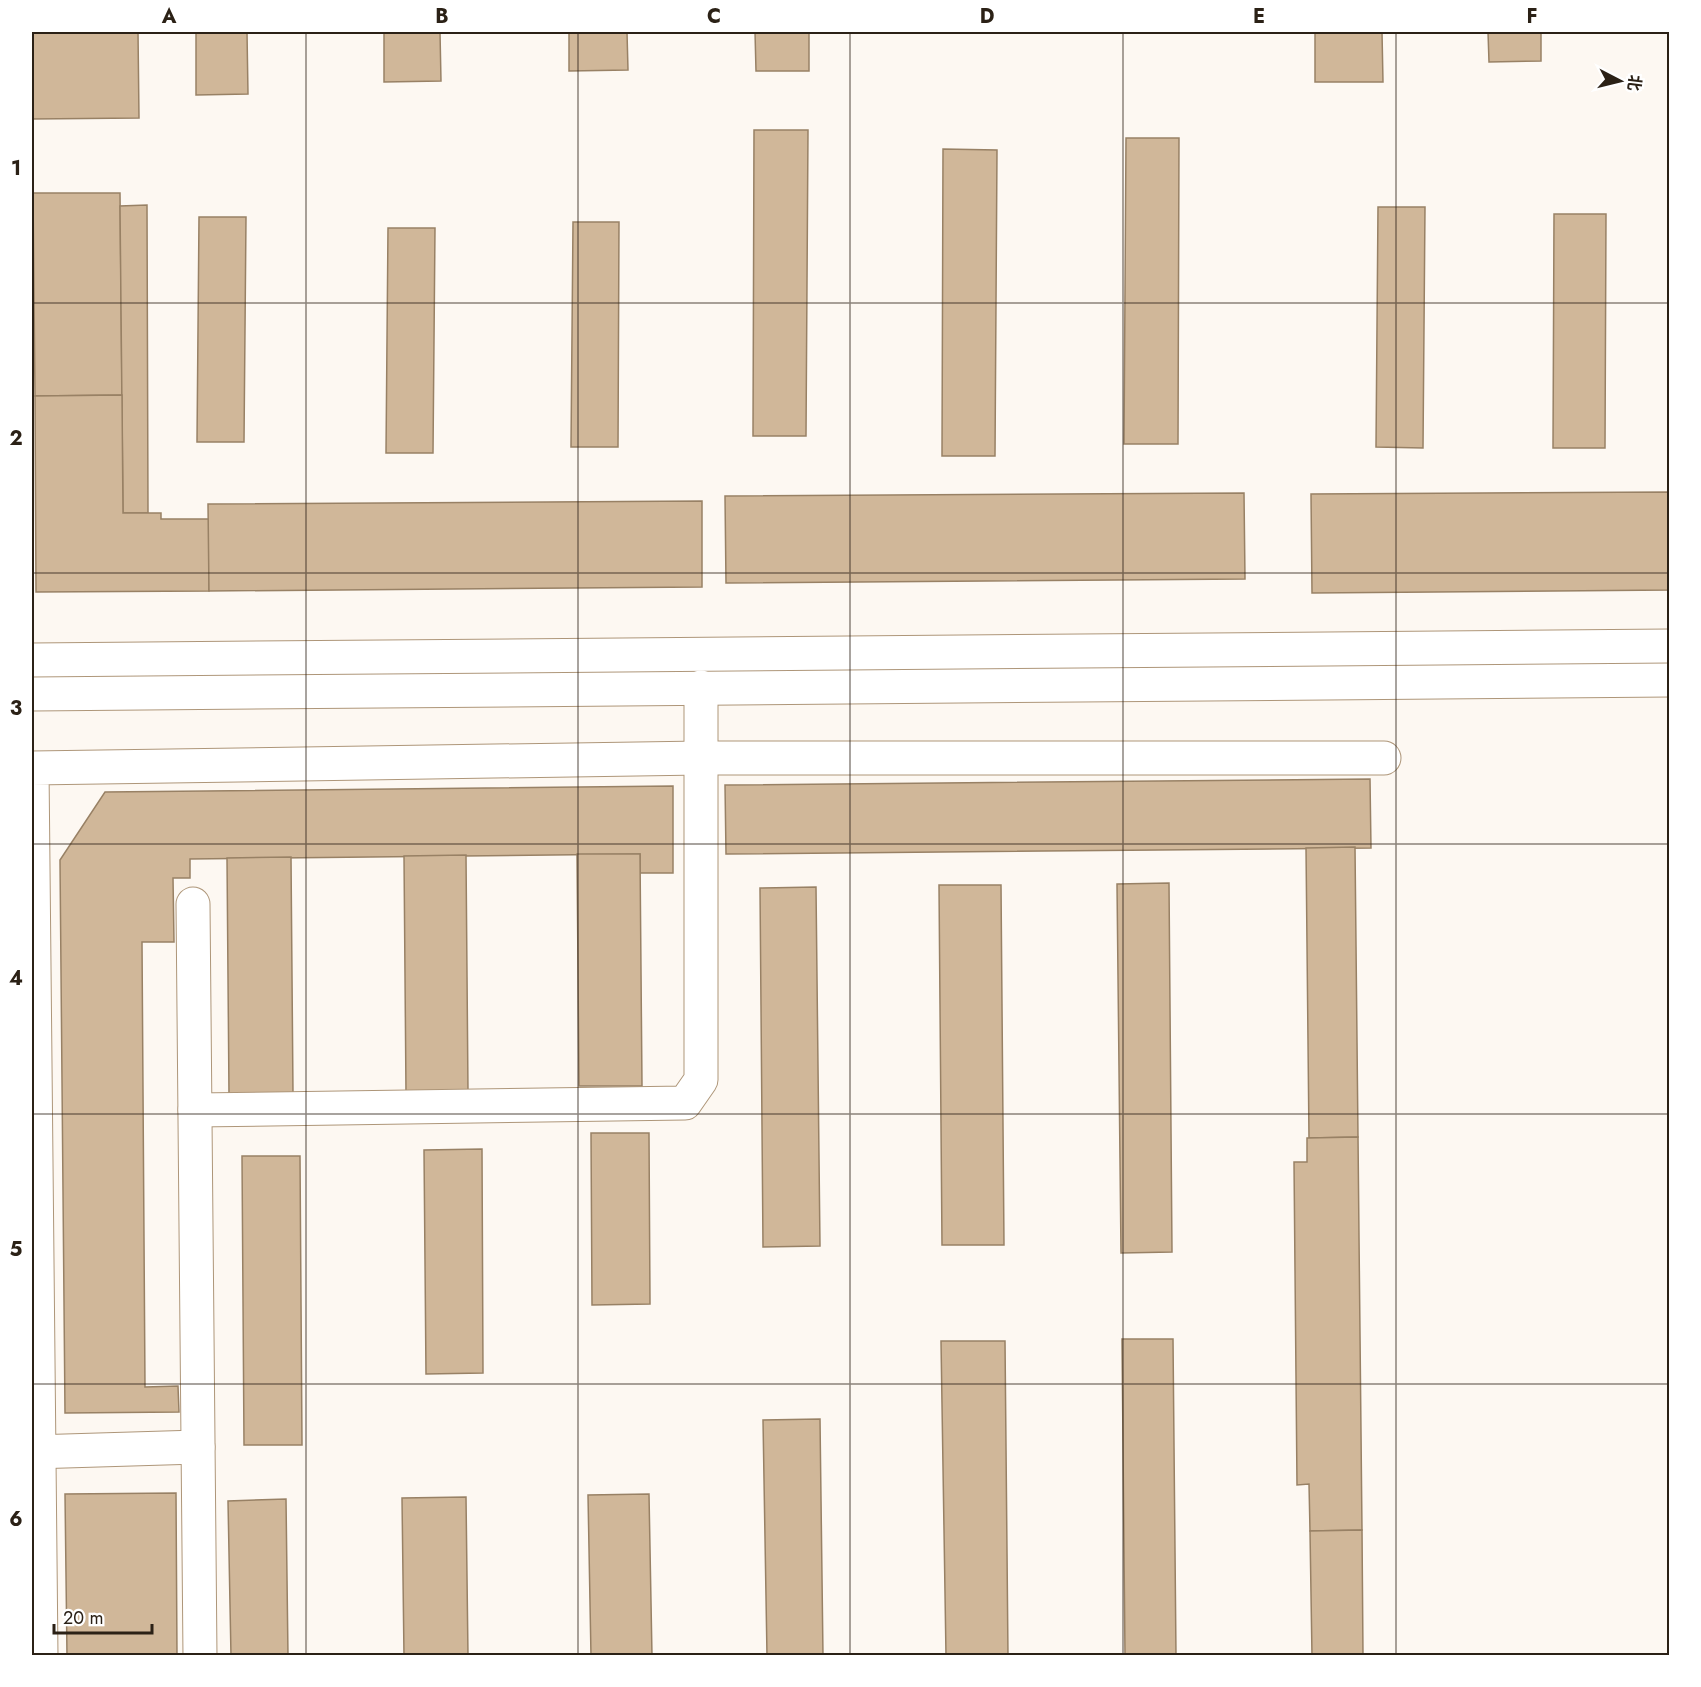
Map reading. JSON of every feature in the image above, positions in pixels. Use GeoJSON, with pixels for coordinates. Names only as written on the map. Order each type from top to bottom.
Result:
{"type":"FeatureCollection","features":[{"type":"Feature","properties":{"kind":"street"},"geometry":{"type":"LineString","coordinates":[[32,660],[1670,646]]}},
{"type":"Feature","properties":{"kind":"street"},"geometry":{"type":"LineString","coordinates":[[32,694],[1670,680]]}},
{"type":"Feature","properties":{"kind":"street"},"geometry":{"type":"LineString","coordinates":[[195,1110],[685,1103],[701,1080],[701,687]]}},
{"type":"Feature","properties":{"kind":"street"},"geometry":{"type":"LineString","coordinates":[[41,1656],[35,1452],[32,768],[701,758],[1384,758]]}},
{"type":"Feature","properties":{"kind":"street"},"geometry":{"type":"LineString","coordinates":[[193,904],[200,1656]]}},
{"type":"Feature","properties":{"kind":"street"},"geometry":{"type":"LineString","coordinates":[[35,1452],[198,1447]]}},
{"type":"Feature","properties":{"kind":"building"},"geometry":{"type":"Polygon","coordinates":[[[32,32],[138,32],[139,118],[32,119],[32,32]]]}},
{"type":"Feature","properties":{"kind":"building"},"geometry":{"type":"Polygon","coordinates":[[[196,32],[247,32],[248,94],[196,95],[196,32]]]}},
{"type":"Feature","properties":{"kind":"building"},"geometry":{"type":"Polygon","coordinates":[[[384,32],[440,32],[441,81],[384,82],[384,32]]]}},
{"type":"Feature","properties":{"kind":"building"},"geometry":{"type":"Polygon","coordinates":[[[569,32],[627,32],[628,70],[569,71],[569,32]]]}},
{"type":"Feature","properties":{"kind":"building"},"geometry":{"type":"Polygon","coordinates":[[[755,32],[809,32],[809,71],[756,71],[755,32]]]}},
{"type":"Feature","properties":{"kind":"building"},"geometry":{"type":"Polygon","coordinates":[[[1315,32],[1382,32],[1383,82],[1315,82],[1315,32]]]}},
{"type":"Feature","properties":{"kind":"building"},"geometry":{"type":"Polygon","coordinates":[[[1488,32],[1541,32],[1541,61],[1489,62],[1488,32]]]}},
{"type":"Feature","properties":{"kind":"building"},"geometry":{"type":"Polygon","coordinates":[[[754,130],[808,130],[806,436],[753,436],[754,130]]]}},
{"type":"Feature","properties":{"kind":"building"},"geometry":{"type":"Polygon","coordinates":[[[1126,138],[1179,138],[1178,444],[1124,444],[1126,138]]]}},
{"type":"Feature","properties":{"kind":"building"},"geometry":{"type":"Polygon","coordinates":[[[943,149],[997,150],[995,456],[942,456],[943,149]]]}},
{"type":"Feature","properties":{"kind":"building"},"geometry":{"type":"Polygon","coordinates":[[[33,193],[120,193],[122,395],[35,396],[33,193]]]}},
{"type":"Feature","properties":{"kind":"building"},"geometry":{"type":"Polygon","coordinates":[[[147,205],[148,513],[123,513],[120,206],[147,205]]]}},
{"type":"Feature","properties":{"kind":"building"},"geometry":{"type":"Polygon","coordinates":[[[1378,207],[1425,207],[1423,448],[1376,447],[1378,207]]]}},
{"type":"Feature","properties":{"kind":"building"},"geometry":{"type":"Polygon","coordinates":[[[1554,214],[1606,214],[1605,448],[1553,448],[1554,214]]]}},
{"type":"Feature","properties":{"kind":"building"},"geometry":{"type":"Polygon","coordinates":[[[199,217],[246,217],[244,442],[197,442],[199,217]]]}},
{"type":"Feature","properties":{"kind":"building"},"geometry":{"type":"Polygon","coordinates":[[[573,222],[619,222],[618,447],[571,447],[573,222]]]}},
{"type":"Feature","properties":{"kind":"building"},"geometry":{"type":"Polygon","coordinates":[[[388,228],[435,228],[433,453],[386,453],[388,228]]]}},
{"type":"Feature","properties":{"kind":"building"},"geometry":{"type":"Polygon","coordinates":[[[122,395],[123,513],[161,513],[161,519],[209,519],[209,591],[36,592],[35,396],[122,395]]]}},
{"type":"Feature","properties":{"kind":"building"},"geometry":{"type":"Polygon","coordinates":[[[1670,492],[1670,590],[1312,593],[1311,494],[1670,492]]]}},
{"type":"Feature","properties":{"kind":"building"},"geometry":{"type":"Polygon","coordinates":[[[1244,493],[1245,579],[726,583],[725,496],[1244,493]]]}},
{"type":"Feature","properties":{"kind":"building"},"geometry":{"type":"Polygon","coordinates":[[[702,501],[702,587],[209,591],[208,504],[702,501]]]}},
{"type":"Feature","properties":{"kind":"building"},"geometry":{"type":"Polygon","coordinates":[[[1370,779],[1371,848],[726,854],[725,785],[1370,779]]]}},
{"type":"Feature","properties":{"kind":"building"},"geometry":{"type":"Polygon","coordinates":[[[673,786],[673,873],[640,873],[640,854],[190,859],[190,878],[173,878],[174,942],[142,942],[145,1387],[178,1386],[179,1412],[65,1413],[60,860],[105,792],[673,786]]]}},
{"type":"Feature","properties":{"kind":"building"},"geometry":{"type":"Polygon","coordinates":[[[1355,847],[1358,1137],[1309,1138],[1306,848],[1355,847]]]}},
{"type":"Feature","properties":{"kind":"building"},"geometry":{"type":"Polygon","coordinates":[[[577,854],[640,854],[642,1086],[579,1086],[577,854]]]}},
{"type":"Feature","properties":{"kind":"building"},"geometry":{"type":"Polygon","coordinates":[[[466,855],[468,1092],[406,1093],[404,856],[466,855]]]}},
{"type":"Feature","properties":{"kind":"building"},"geometry":{"type":"Polygon","coordinates":[[[291,857],[293,1094],[229,1095],[227,858],[291,857]]]}},
{"type":"Feature","properties":{"kind":"building"},"geometry":{"type":"Polygon","coordinates":[[[1169,883],[1172,1252],[1121,1253],[1117,884],[1169,883]]]}},
{"type":"Feature","properties":{"kind":"building"},"geometry":{"type":"Polygon","coordinates":[[[939,885],[1001,885],[1004,1245],[942,1245],[939,885]]]}},
{"type":"Feature","properties":{"kind":"building"},"geometry":{"type":"Polygon","coordinates":[[[816,887],[820,1246],[763,1247],[760,888],[816,887]]]}},
{"type":"Feature","properties":{"kind":"building"},"geometry":{"type":"Polygon","coordinates":[[[591,1133],[649,1133],[650,1304],[592,1305],[591,1133]]]}},
{"type":"Feature","properties":{"kind":"building"},"geometry":{"type":"Polygon","coordinates":[[[1358,1137],[1362,1530],[1310,1531],[1309,1484],[1297,1485],[1294,1162],[1307,1162],[1307,1138],[1358,1137]]]}},
{"type":"Feature","properties":{"kind":"building"},"geometry":{"type":"Polygon","coordinates":[[[482,1149],[483,1373],[426,1374],[424,1150],[482,1149]]]}},
{"type":"Feature","properties":{"kind":"building"},"geometry":{"type":"Polygon","coordinates":[[[242,1156],[300,1156],[302,1445],[244,1445],[242,1156]]]}},
{"type":"Feature","properties":{"kind":"building"},"geometry":{"type":"Polygon","coordinates":[[[1122,1339],[1173,1339],[1176,1656],[1125,1656],[1122,1339]]]}},
{"type":"Feature","properties":{"kind":"building"},"geometry":{"type":"Polygon","coordinates":[[[941,1341],[1005,1341],[1008,1656],[946,1656],[941,1341]]]}},
{"type":"Feature","properties":{"kind":"building"},"geometry":{"type":"Polygon","coordinates":[[[820,1419],[823,1656],[767,1656],[763,1420],[820,1419]]]}},
{"type":"Feature","properties":{"kind":"building"},"geometry":{"type":"Polygon","coordinates":[[[176,1493],[177,1656],[67,1656],[65,1494],[176,1493]]]}},
{"type":"Feature","properties":{"kind":"building"},"geometry":{"type":"Polygon","coordinates":[[[649,1494],[652,1656],[591,1656],[588,1495],[649,1494]]]}},
{"type":"Feature","properties":{"kind":"building"},"geometry":{"type":"Polygon","coordinates":[[[466,1497],[468,1656],[404,1656],[402,1498],[466,1497]]]}},
{"type":"Feature","properties":{"kind":"building"},"geometry":{"type":"Polygon","coordinates":[[[286,1499],[288,1656],[231,1656],[228,1501],[286,1499]]]}},
{"type":"Feature","properties":{"kind":"building"},"geometry":{"type":"Polygon","coordinates":[[[1362,1530],[1363,1656],[1312,1656],[1310,1531],[1362,1530]]]}}]}
